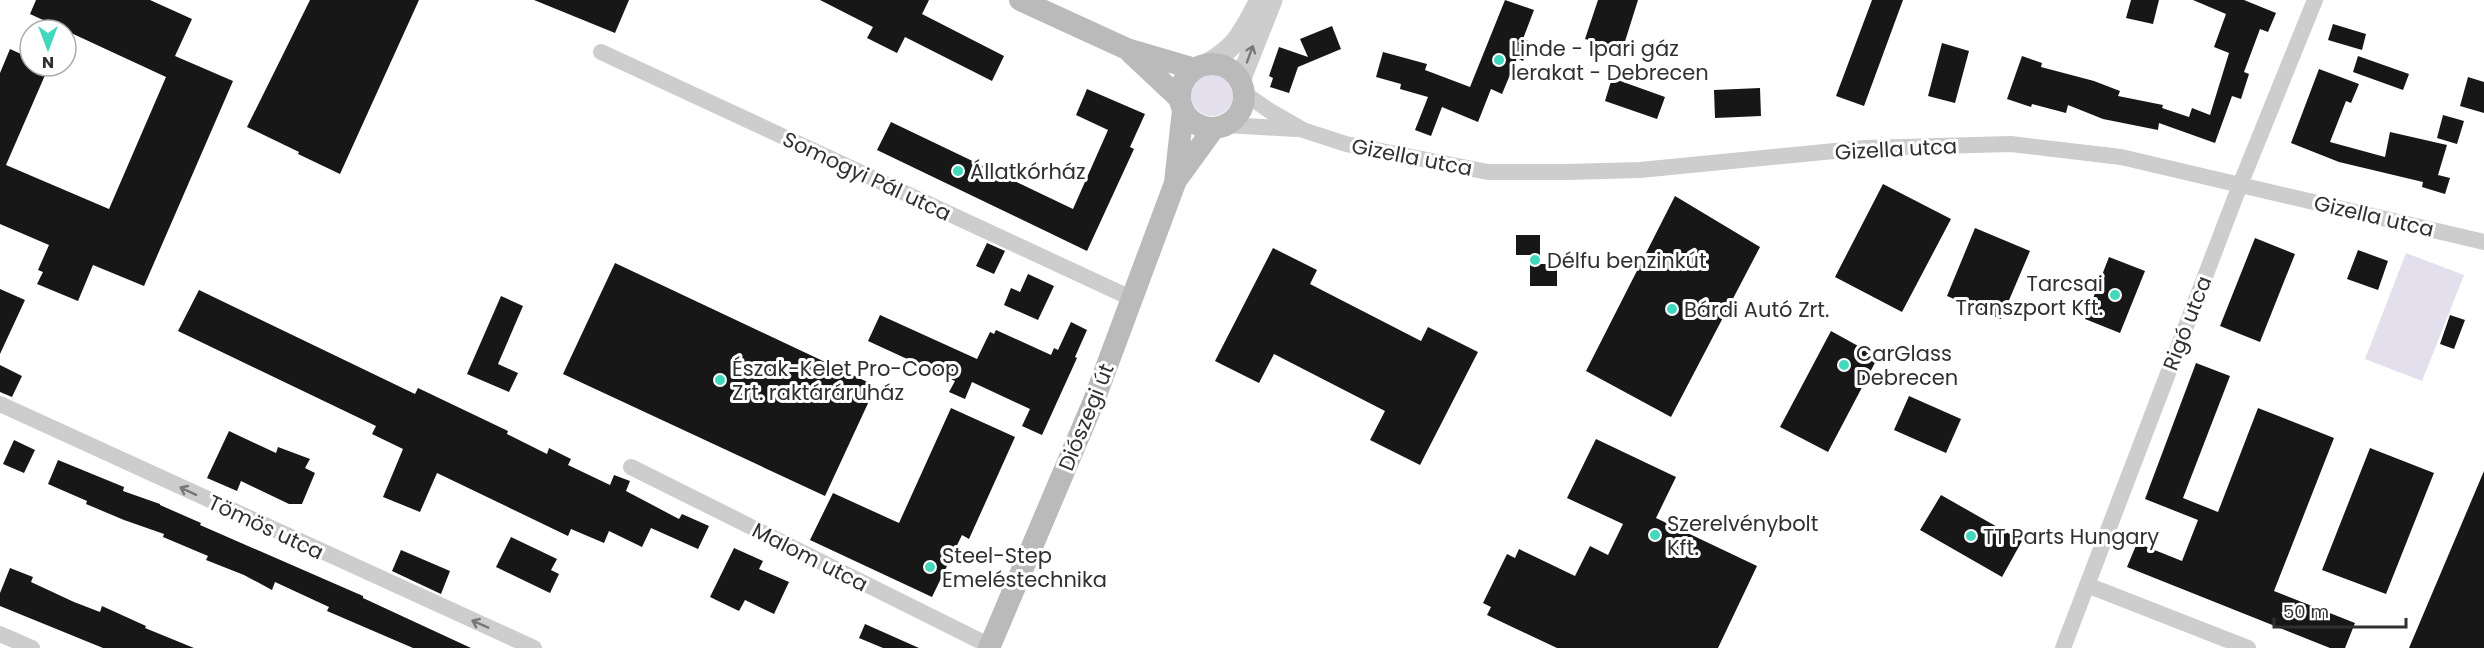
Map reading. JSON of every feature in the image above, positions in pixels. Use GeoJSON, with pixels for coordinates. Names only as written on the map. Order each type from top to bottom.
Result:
{"type":"FeatureCollection","features":[{"type":"Feature","properties":{"kind":"main road"},"geometry":{"type":"LineString","coordinates":[[1020,0],[1127,49],[1201,67],[1220,65],[1226,68],[1242,87],[1242,106],[1236,117],[1220,126],[1196,123],[1182,105],[1127,49]]}},
{"type":"Feature","properties":{"kind":"main road"},"geometry":{"type":"LineString","coordinates":[[1182,105],[1181,87],[1186,77],[1201,67]]}},
{"type":"Feature","properties":{"kind":"main road","name":"Diószegi út"},"geometry":{"type":"LineString","coordinates":[[989,647],[1093,403],[1175,183],[1182,105]]}},
{"type":"Feature","properties":{"kind":"main road","name":"Diószegi út"},"geometry":{"type":"LineString","coordinates":[[1175,183],[1220,126]]}},
{"type":"Feature","properties":{"kind":"street"},"geometry":{"type":"LineString","coordinates":[[1201,67],[1227,52],[1236,42],[1260,0]]}},
{"type":"Feature","properties":{"kind":"street"},"geometry":{"type":"LineString","coordinates":[[1242,87],[1272,0]]}},
{"type":"Feature","properties":{"kind":"street","name":"Rigó utca"},"geometry":{"type":"LineString","coordinates":[[2064,648],[2240,185],[2315,0]]}},
{"type":"Feature","properties":{"kind":"street","name":"Somogyi Pál utca"},"geometry":{"type":"LineString","coordinates":[[601,52],[1133,299]]}},
{"type":"Feature","properties":{"kind":"street","name":"Gizella utca"},"geometry":{"type":"LineString","coordinates":[[1242,87],[1270,111],[1303,130],[1346,144],[1390,154],[1488,172],[1640,170],[1865,148],[2011,144],[2121,157],[2484,242]]}},
{"type":"Feature","properties":{"kind":"street","name":"Gizella utca"},"geometry":{"type":"LineString","coordinates":[[1220,126],[1303,130]]}},
{"type":"Feature","properties":{"kind":"street","name":"Tömös utca"},"geometry":{"type":"LineString","coordinates":[[0,404],[534,648]]}},
{"type":"Feature","properties":{"kind":"street","name":"Malom utca"},"geometry":{"type":"LineString","coordinates":[[631,467],[989,647]]}},
{"type":"Feature","properties":{"kind":"street"},"geometry":{"type":"LineString","coordinates":[[2087,585],[2248,648]]}},
{"type":"Feature","properties":{"kind":"street"},"geometry":{"type":"LineString","coordinates":[[0,633],[30,648]]}},
{"type":"Feature","properties":{"kind":"shaded area"},"geometry":{"type":"Polygon","coordinates":[[[1212,74],[1220,75],[1227,80],[1232,87],[1232,103],[1227,110],[1220,115],[1212,116],[1204,115],[1197,110],[1192,103],[1191,95],[1192,87],[1197,80],[1204,75],[1212,74]]]}},
{"type":"Feature","properties":{"kind":"shaded area"},"geometry":{"type":"Polygon","coordinates":[[[2406,253],[2464,275],[2422,381],[2365,359],[2406,253]]]}},
{"type":"Feature","properties":{"kind":"building"},"geometry":{"type":"Polygon","coordinates":[[[36,0],[150,0],[192,19],[175,56],[233,81],[144,286],[93,265],[78,301],[37,284],[43,272],[38,270],[49,245],[0,224],[0,73],[10,49],[18,53],[18,78],[44,78],[6,165],[109,209],[166,77],[78,36],[78,18],[39,18],[30,14],[36,0]]]}},
{"type":"Feature","properties":{"kind":"building"},"geometry":{"type":"Polygon","coordinates":[[[310,0],[419,0],[340,174],[247,127],[310,0]]]}},
{"type":"Feature","properties":{"kind":"building"},"geometry":{"type":"Polygon","coordinates":[[[534,0],[629,0],[615,33],[534,0]]]}},
{"type":"Feature","properties":{"kind":"building"},"geometry":{"type":"Polygon","coordinates":[[[820,0],[929,0],[922,14],[1004,56],[992,81],[905,37],[897,53],[867,38],[873,27],[820,0]]]}},
{"type":"Feature","properties":{"kind":"building"},"geometry":{"type":"Polygon","coordinates":[[[1505,0],[1534,10],[1523,39],[1531,42],[1523,61],[1517,58],[1502,94],[1491,89],[1478,122],[1442,107],[1431,136],[1415,130],[1428,97],[1400,89],[1401,84],[1376,77],[1383,52],[1427,64],[1425,70],[1470,87],[1505,0]]]}},
{"type":"Feature","properties":{"kind":"building"},"geometry":{"type":"Polygon","coordinates":[[[1598,0],[1638,0],[1622,51],[1585,39],[1598,0]]]}},
{"type":"Feature","properties":{"kind":"building"},"geometry":{"type":"Polygon","coordinates":[[[1872,0],[1903,0],[1864,106],[1836,96],[1872,0]]]}},
{"type":"Feature","properties":{"kind":"building"},"geometry":{"type":"Polygon","coordinates":[[[2131,0],[2159,0],[2153,24],[2126,18],[2131,0]]]}},
{"type":"Feature","properties":{"kind":"building"},"geometry":{"type":"Polygon","coordinates":[[[2193,0],[2244,0],[2276,13],[2268,32],[2260,29],[2244,72],[2249,74],[2241,99],[2232,96],[2215,143],[2159,123],[2158,130],[2103,119],[2068,105],[2066,113],[2032,104],[2031,107],[2007,99],[2022,56],[2042,63],[2041,67],[2094,81],[2120,91],[2118,96],[2163,105],[2162,108],[2189,117],[2192,108],[2210,115],[2229,53],[2214,47],[2226,14],[2193,0]]]}},
{"type":"Feature","properties":{"kind":"building"},"geometry":{"type":"Polygon","coordinates":[[[2333,24],[2366,34],[2362,50],[2328,40],[2333,24]]]}},
{"type":"Feature","properties":{"kind":"building"},"geometry":{"type":"Polygon","coordinates":[[[1332,26],[1341,49],[1298,67],[1289,93],[1270,87],[1273,78],[1269,76],[1279,47],[1308,57],[1300,39],[1332,26]]]}},
{"type":"Feature","properties":{"kind":"building"},"geometry":{"type":"Polygon","coordinates":[[[1942,43],[1969,51],[1955,103],[1928,96],[1942,43]]]}},
{"type":"Feature","properties":{"kind":"building"},"geometry":{"type":"Polygon","coordinates":[[[2358,56],[2409,74],[2403,90],[2353,72],[2358,56]]]}},
{"type":"Feature","properties":{"kind":"building"},"geometry":{"type":"Polygon","coordinates":[[[2319,69],[2359,84],[2351,103],[2346,101],[2330,142],[2385,157],[2390,132],[2447,145],[2438,175],[2450,178],[2445,194],[2422,187],[2423,182],[2339,162],[2291,143],[2319,69]]]}},
{"type":"Feature","properties":{"kind":"building"},"geometry":{"type":"Polygon","coordinates":[[[2468,77],[2484,82],[2484,113],[2460,106],[2468,77]]]}},
{"type":"Feature","properties":{"kind":"building"},"geometry":{"type":"Polygon","coordinates":[[[1612,78],[1665,97],[1657,119],[1605,101],[1612,78]]]}},
{"type":"Feature","properties":{"kind":"building"},"geometry":{"type":"Polygon","coordinates":[[[1760,88],[1761,116],[1715,118],[1714,90],[1760,88]]]}},
{"type":"Feature","properties":{"kind":"building","name":"Állatkórház"},"geometry":{"type":"Polygon","coordinates":[[[1087,89],[1145,114],[1130,147],[1134,149],[1087,251],[877,150],[891,122],[1073,209],[1108,130],[1076,115],[1087,89]]]}},
{"type":"Feature","properties":{"kind":"building"},"geometry":{"type":"Polygon","coordinates":[[[2443,115],[2464,121],[2457,144],[2437,138],[2443,115]]]}},
{"type":"Feature","properties":{"kind":"building"},"geometry":{"type":"Polygon","coordinates":[[[1883,184],[1951,219],[1902,312],[1835,277],[1883,184]]]}},
{"type":"Feature","properties":{"kind":"building","name":"Bárdi Autó Zrt."},"geometry":{"type":"Polygon","coordinates":[[[1675,196],[1760,247],[1671,417],[1586,371],[1675,196]]]}},
{"type":"Feature","properties":{"kind":"building"},"geometry":{"type":"Polygon","coordinates":[[[1975,228],[2030,251],[2001,319],[1947,296],[1975,228]]]}},
{"type":"Feature","properties":{"kind":"building"},"geometry":{"type":"Polygon","coordinates":[[[1516,235],[1540,235],[1540,255],[1516,255],[1516,235]]]}},
{"type":"Feature","properties":{"kind":"building"},"geometry":{"type":"Polygon","coordinates":[[[2255,238],[2295,254],[2260,342],[2220,326],[2255,238]]]}},
{"type":"Feature","properties":{"kind":"building"},"geometry":{"type":"Polygon","coordinates":[[[987,243],[1005,251],[994,274],[976,266],[987,243]]]}},
{"type":"Feature","properties":{"kind":"building"},"geometry":{"type":"Polygon","coordinates":[[[1273,248],[1317,270],[1310,284],[1421,341],[1428,327],[1478,352],[1420,465],[1370,440],[1385,411],[1274,354],[1259,383],[1215,361],[1273,248]]]}},
{"type":"Feature","properties":{"kind":"building"},"geometry":{"type":"Polygon","coordinates":[[[2358,250],[2388,261],[2378,290],[2347,279],[2358,250]]]}},
{"type":"Feature","properties":{"kind":"building","name":"Tarcsai Transzport Kft."},"geometry":{"type":"Polygon","coordinates":[[[2109,257],[2145,271],[2120,333],[2085,319],[2109,257]]]}},
{"type":"Feature","properties":{"kind":"building","name":"Észak-Kelet Pro-Coop Zrt. raktáráruház"},"geometry":{"type":"Polygon","coordinates":[[[615,263],[876,386],[825,496],[563,374],[615,263]]]}},
{"type":"Feature","properties":{"kind":"building"},"geometry":{"type":"Polygon","coordinates":[[[1530,264],[1557,264],[1557,286],[1530,286],[1530,264]]]}},
{"type":"Feature","properties":{"kind":"building"},"geometry":{"type":"Polygon","coordinates":[[[1028,274],[1054,286],[1038,320],[1004,305],[1011,288],[1020,292],[1028,274]]]}},
{"type":"Feature","properties":{"kind":"building"},"geometry":{"type":"Polygon","coordinates":[[[0,289],[25,300],[0,354],[0,289]]]}},
{"type":"Feature","properties":{"kind":"building"},"geometry":{"type":"Polygon","coordinates":[[[199,290],[415,394],[418,388],[508,431],[507,434],[547,454],[549,448],[571,459],[568,465],[610,485],[614,475],[630,481],[626,491],[679,519],[682,514],[709,526],[698,549],[651,528],[642,547],[609,531],[604,543],[571,529],[568,536],[437,473],[420,512],[383,497],[403,449],[372,434],[376,426],[178,331],[199,290]]]}},
{"type":"Feature","properties":{"kind":"building"},"geometry":{"type":"Polygon","coordinates":[[[501,296],[523,306],[498,364],[518,373],[509,392],[467,374],[501,296]]]}},
{"type":"Feature","properties":{"kind":"building"},"geometry":{"type":"Polygon","coordinates":[[[880,315],[977,359],[990,332],[994,334],[996,330],[1051,355],[1054,348],[1058,350],[1071,322],[1087,330],[1075,357],[1077,358],[1042,435],[1022,426],[1030,409],[972,382],[965,399],[949,392],[955,381],[868,341],[880,315]]]}},
{"type":"Feature","properties":{"kind":"building"},"geometry":{"type":"Polygon","coordinates":[[[2450,315],[2465,320],[2454,349],[2440,344],[2450,315]]]}},
{"type":"Feature","properties":{"kind":"building"},"geometry":{"type":"Polygon","coordinates":[[[1831,331],[1878,357],[1828,452],[1780,427],[1831,331]]]}},
{"type":"Feature","properties":{"kind":"building"},"geometry":{"type":"Polygon","coordinates":[[[2196,363],[2230,376],[2183,498],[2218,512],[2258,408],[2334,438],[2274,591],[2355,623],[2345,648],[2330,648],[2127,567],[2137,543],[2182,561],[2198,520],[2145,499],[2196,363]]]}},
{"type":"Feature","properties":{"kind":"building"},"geometry":{"type":"Polygon","coordinates":[[[0,365],[22,376],[12,397],[0,392],[0,365]]]}},
{"type":"Feature","properties":{"kind":"building"},"geometry":{"type":"Polygon","coordinates":[[[1909,396],[1961,419],[1946,453],[1894,430],[1909,396]]]}},
{"type":"Feature","properties":{"kind":"building"},"geometry":{"type":"Polygon","coordinates":[[[951,408],[1015,437],[969,539],[962,535],[932,597],[810,540],[833,493],[899,523],[951,408]]]}},
{"type":"Feature","properties":{"kind":"building"},"geometry":{"type":"Polygon","coordinates":[[[229,431],[276,453],[278,447],[310,459],[305,468],[315,473],[302,504],[289,504],[241,481],[237,491],[207,478],[229,431]]]}},
{"type":"Feature","properties":{"kind":"building","name":"Szerelvénybolt Kft."},"geometry":{"type":"Polygon","coordinates":[[[1596,439],[1676,477],[1656,518],[1757,566],[1718,648],[1557,648],[1487,615],[1491,607],[1483,603],[1507,554],[1515,558],[1519,549],[1575,576],[1590,546],[1608,555],[1623,524],[1567,498],[1596,439]]]}},
{"type":"Feature","properties":{"kind":"building"},"geometry":{"type":"Polygon","coordinates":[[[14,440],[35,450],[24,473],[3,464],[14,440]]]}},
{"type":"Feature","properties":{"kind":"building"},"geometry":{"type":"Polygon","coordinates":[[[2370,448],[2434,473],[2386,594],[2322,570],[2370,448]]]}},
{"type":"Feature","properties":{"kind":"building"},"geometry":{"type":"Polygon","coordinates":[[[58,460],[124,487],[123,491],[160,504],[201,523],[200,525],[363,596],[363,598],[471,648],[413,648],[327,611],[329,607],[275,582],[272,590],[244,575],[206,560],[208,556],[163,537],[164,534],[86,504],[87,501],[48,484],[58,460]]]}},
{"type":"Feature","properties":{"kind":"building"},"geometry":{"type":"Polygon","coordinates":[[[2484,471],[2484,648],[2409,648],[2484,471]]]}},
{"type":"Feature","properties":{"kind":"building","name":"TT Parts Hungary"},"geometry":{"type":"Polygon","coordinates":[[[1941,495],[2022,541],[2002,577],[1920,530],[1941,495]]]}},
{"type":"Feature","properties":{"kind":"building"},"geometry":{"type":"Polygon","coordinates":[[[511,537],[557,559],[551,570],[559,574],[550,593],[496,567],[511,537]]]}},
{"type":"Feature","properties":{"kind":"building"},"geometry":{"type":"Polygon","coordinates":[[[734,548],[763,561],[759,569],[789,582],[774,614],[745,600],[739,611],[710,597],[734,548]]]}},
{"type":"Feature","properties":{"kind":"building"},"geometry":{"type":"Polygon","coordinates":[[[401,550],[450,571],[441,594],[392,571],[401,550]]]}},
{"type":"Feature","properties":{"kind":"building"},"geometry":{"type":"Polygon","coordinates":[[[10,568],[33,577],[31,582],[74,602],[100,612],[102,606],[146,626],[145,628],[194,648],[103,648],[0,606],[0,593],[10,568]]]}},
{"type":"Feature","properties":{"kind":"building"},"geometry":{"type":"Polygon","coordinates":[[[865,624],[919,648],[883,648],[859,638],[865,624]]]}},
{"type":"Feature","properties":{"kind":"place","name":"Linde - Ipari gáz lerakat - Debrecen"},"geometry":{"type":"Point","coordinates":[1499,60]}},
{"type":"Feature","properties":{"kind":"place","name":"Állatkórház"},"geometry":{"type":"Point","coordinates":[958,171]}},
{"type":"Feature","properties":{"kind":"place","name":"Délfu benzinkút"},"geometry":{"type":"Point","coordinates":[1535,260]}},
{"type":"Feature","properties":{"kind":"place","name":"Tarcsai Transzport Kft."},"geometry":{"type":"Point","coordinates":[2115,295]}},
{"type":"Feature","properties":{"kind":"place","name":"Bárdi Autó Zrt."},"geometry":{"type":"Point","coordinates":[1672,309]}},
{"type":"Feature","properties":{"kind":"place","name":"CarGlass Debrecen"},"geometry":{"type":"Point","coordinates":[1844,365]}},
{"type":"Feature","properties":{"kind":"place","name":"Észak-Kelet Pro-Coop Zrt. raktáráruház"},"geometry":{"type":"Point","coordinates":[720,380]}},
{"type":"Feature","properties":{"kind":"place","name":"Szerelvénybolt Kft."},"geometry":{"type":"Point","coordinates":[1655,535]}},
{"type":"Feature","properties":{"kind":"place","name":"TT Parts Hungary"},"geometry":{"type":"Point","coordinates":[1971,536]}},
{"type":"Feature","properties":{"kind":"place","name":"Steel-Step Emeléstechnika"},"geometry":{"type":"Point","coordinates":[930,567]}}]}
